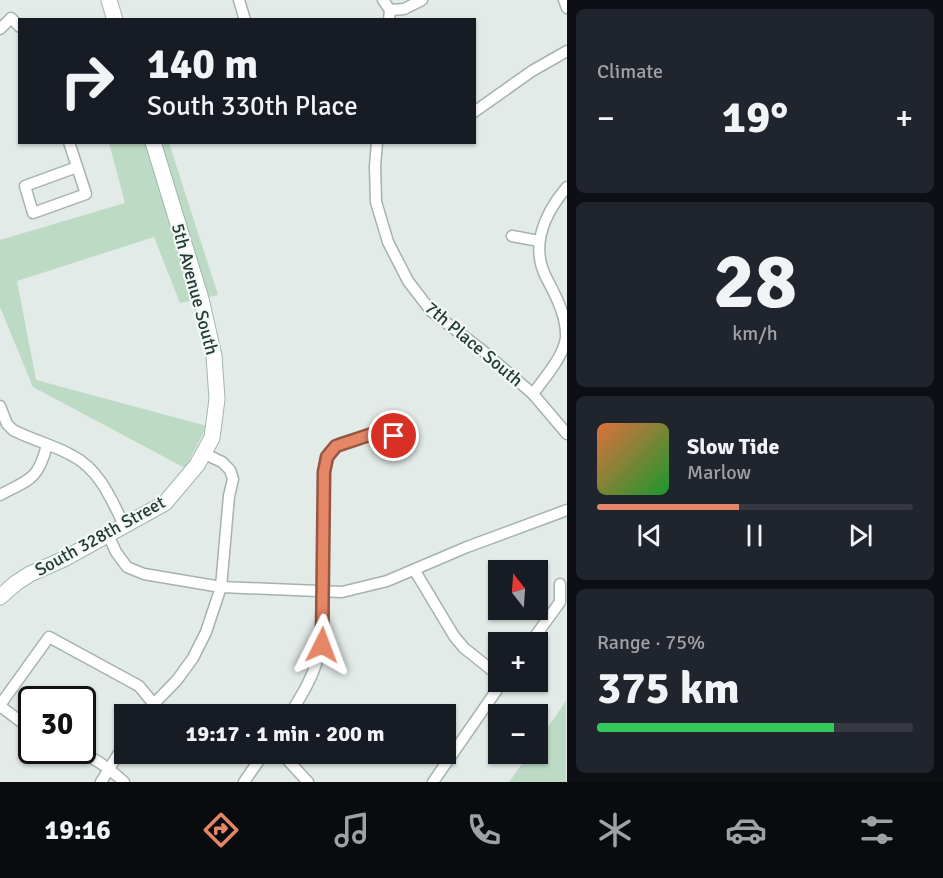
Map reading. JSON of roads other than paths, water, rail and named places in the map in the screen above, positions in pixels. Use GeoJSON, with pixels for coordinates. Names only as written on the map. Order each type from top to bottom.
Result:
{"type":"FeatureCollection","features":[{"type":"Feature","properties":{"kind":"street"},"geometry":{"type":"LineString","coordinates":[[109,0],[114,18]]}},
{"type":"Feature","properties":{"kind":"street"},"geometry":{"type":"LineString","coordinates":[[238,0],[244,18]]}},
{"type":"Feature","properties":{"kind":"street"},"geometry":{"type":"LineString","coordinates":[[383,0],[390,15],[422,0]]}},
{"type":"Feature","properties":{"kind":"street"},"geometry":{"type":"LineString","coordinates":[[564,0],[567,8]]}},
{"type":"Feature","properties":{"kind":"street"},"geometry":{"type":"LineString","coordinates":[[0,29],[11,18],[18,25]]}},
{"type":"Feature","properties":{"kind":"street"},"geometry":{"type":"LineString","coordinates":[[476,111],[532,71],[567,51]]}},
{"type":"Feature","properties":{"kind":"street"},"geometry":{"type":"LineString","coordinates":[[70,144],[86,194],[33,213],[25,186],[77,167]]}},
{"type":"Feature","properties":{"kind":"street","name":"5th Avenue South"},"geometry":{"type":"LineString","coordinates":[[154,144],[201,299],[214,356],[217,399],[212,438]]}},
{"type":"Feature","properties":{"kind":"street","name":"7th Place South"},"geometry":{"type":"LineString","coordinates":[[378,144],[374,184],[378,212],[387,242],[408,281],[431,310],[533,394],[567,434]]}},
{"type":"Feature","properties":{"kind":"street"},"geometry":{"type":"LineString","coordinates":[[533,394],[562,350],[566,332],[560,303],[542,270],[539,241],[546,217],[567,188]]}},
{"type":"Feature","properties":{"kind":"street"},"geometry":{"type":"LineString","coordinates":[[512,236],[539,241]]}},
{"type":"Feature","properties":{"kind":"street"},"geometry":{"type":"LineString","coordinates":[[0,406],[11,429],[73,456],[91,469],[105,488],[125,527]]}},
{"type":"Feature","properties":{"kind":"street"},"geometry":{"type":"LineString","coordinates":[[296,704],[310,682],[321,652],[324,472],[329,453],[341,444],[378,432],[386,432],[401,440]]}},
{"type":"Feature","properties":{"kind":"street","name":"South 328th Street"},"geometry":{"type":"LineString","coordinates":[[0,597],[30,574],[108,536],[165,503],[188,478],[205,454],[212,438]]}},
{"type":"Feature","properties":{"kind":"street"},"geometry":{"type":"LineString","coordinates":[[0,495],[32,478],[42,463],[47,445]]}},
{"type":"Feature","properties":{"kind":"street"},"geometry":{"type":"LineString","coordinates":[[18,719],[0,705],[49,637],[139,686],[153,704],[177,680],[193,658],[206,632],[221,587],[229,496],[233,479],[230,470],[222,462],[205,454]]}},
{"type":"Feature","properties":{"kind":"street"},"geometry":{"type":"LineString","coordinates":[[108,536],[121,560],[135,572],[221,587],[342,592],[365,588],[415,571],[467,547],[567,510]]}},
{"type":"Feature","properties":{"kind":"street"},"geometry":{"type":"LineString","coordinates":[[415,571],[459,642],[488,668]]}},
{"type":"Feature","properties":{"kind":"street"},"geometry":{"type":"LineString","coordinates":[[538,632],[560,602],[560,584]]}},
{"type":"Feature","properties":{"kind":"street"},"geometry":{"type":"LineString","coordinates":[[433,782],[495,692]]}},
{"type":"Feature","properties":{"kind":"street"},"geometry":{"type":"LineString","coordinates":[[96,760],[124,782]]}},
{"type":"Feature","properties":{"kind":"street"},"geometry":{"type":"LineString","coordinates":[[101,782],[114,764]]}},
{"type":"Feature","properties":{"kind":"street"},"geometry":{"type":"LineString","coordinates":[[244,782],[256,764]]}},
{"type":"Feature","properties":{"kind":"street"},"geometry":{"type":"LineString","coordinates":[[291,764],[308,782]]}}]}
